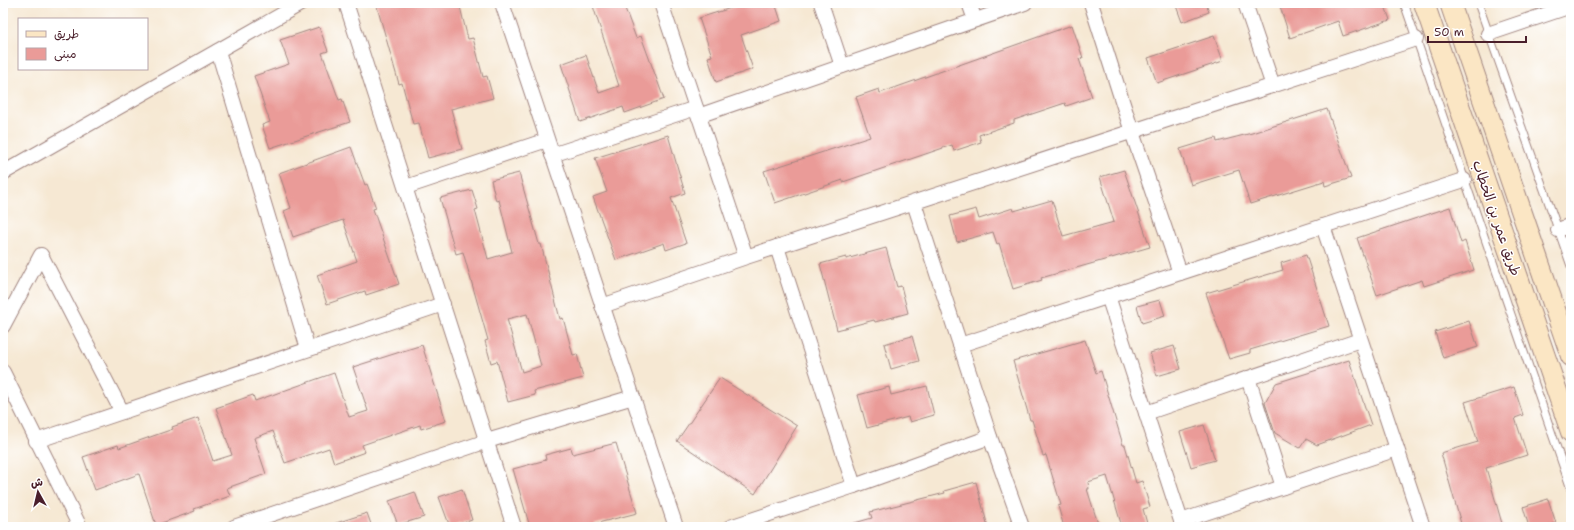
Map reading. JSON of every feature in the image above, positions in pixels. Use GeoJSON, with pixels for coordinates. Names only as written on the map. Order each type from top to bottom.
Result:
{"type":"FeatureCollection","features":[{"type":"Feature","properties":{"kind":"main road","name":"طريق عمر بن الخطاب"},"geometry":{"type":"LineString","coordinates":[[1424,3],[1571,432]]}},
{"type":"Feature","properties":{"kind":"main road","name":"طريق عمر بن الخطاب"},"geometry":{"type":"LineString","coordinates":[[1450,3],[1571,356]]}},
{"type":"Feature","properties":{"kind":"street"},"geometry":{"type":"LineString","coordinates":[[3,173],[302,3]]}},
{"type":"Feature","properties":{"kind":"street"},"geometry":{"type":"LineString","coordinates":[[346,3],[514,527]]}},
{"type":"Feature","properties":{"kind":"street"},"geometry":{"type":"LineString","coordinates":[[502,3],[676,527]]}},
{"type":"Feature","properties":{"kind":"street"},"geometry":{"type":"LineString","coordinates":[[661,3],[746,257]]}},
{"type":"Feature","properties":{"kind":"street"},"geometry":{"type":"LineString","coordinates":[[821,3],[842,66]]}},
{"type":"Feature","properties":{"kind":"street"},"geometry":{"type":"LineString","coordinates":[[969,3],[975,20]]}},
{"type":"Feature","properties":{"kind":"street"},"geometry":{"type":"LineString","coordinates":[[552,155],[697,112],[842,66],[1025,3]]}},
{"type":"Feature","properties":{"kind":"street"},"geometry":{"type":"LineString","coordinates":[[1091,3],[1132,132],[1180,273]]}},
{"type":"Feature","properties":{"kind":"street"},"geometry":{"type":"LineString","coordinates":[[1245,3],[1273,86]]}},
{"type":"Feature","properties":{"kind":"street"},"geometry":{"type":"LineString","coordinates":[[1488,34],[1571,6]]}},
{"type":"Feature","properties":{"kind":"street"},"geometry":{"type":"LineString","coordinates":[[602,306],[746,257],[1416,39]]}},
{"type":"Feature","properties":{"kind":"street"},"geometry":{"type":"LineString","coordinates":[[218,51],[308,349]]}},
{"type":"Feature","properties":{"kind":"street"},"geometry":{"type":"LineString","coordinates":[[406,187],[547,140]]}},
{"type":"Feature","properties":{"kind":"street"},"geometry":{"type":"LineString","coordinates":[[960,345],[1464,180]]}},
{"type":"Feature","properties":{"kind":"street"},"geometry":{"type":"LineString","coordinates":[[914,203],[990,437],[1022,527]]}},
{"type":"Feature","properties":{"kind":"street"},"geometry":{"type":"LineString","coordinates":[[1323,226],[1423,527]]}},
{"type":"Feature","properties":{"kind":"street"},"geometry":{"type":"LineString","coordinates":[[777,247],[854,486]]}},
{"type":"Feature","properties":{"kind":"street"},"geometry":{"type":"LineString","coordinates":[[3,326],[41,255],[122,412]]}},
{"type":"Feature","properties":{"kind":"street"},"geometry":{"type":"LineString","coordinates":[[1108,296],[1182,524],[1283,486],[1397,449]]}},
{"type":"Feature","properties":{"kind":"street"},"geometry":{"type":"LineString","coordinates":[[36,441],[443,304]]}},
{"type":"Feature","properties":{"kind":"street"},"geometry":{"type":"LineString","coordinates":[[1146,413],[1360,340]]}},
{"type":"Feature","properties":{"kind":"street"},"geometry":{"type":"LineString","coordinates":[[3,372],[80,527]]}},
{"type":"Feature","properties":{"kind":"street"},"geometry":{"type":"LineString","coordinates":[[1248,378],[1283,486]]}},
{"type":"Feature","properties":{"kind":"street"},"geometry":{"type":"LineString","coordinates":[[234,527],[487,441],[633,397]]}},
{"type":"Feature","properties":{"kind":"street"},"geometry":{"type":"LineString","coordinates":[[730,527],[854,486],[990,437]]}},
{"type":"Feature","properties":{"kind":"lane"},"geometry":{"type":"LineString","coordinates":[[1404,3],[1571,489]]}},
{"type":"Feature","properties":{"kind":"lane"},"geometry":{"type":"LineString","coordinates":[[1478,3],[1488,34],[1564,228],[1571,266]]}},
{"type":"Feature","properties":{"kind":"building"},"geometry":{"type":"Polygon","coordinates":[[[376,3],[459,3],[468,39],[473,38],[483,77],[487,76],[493,98],[451,109],[462,149],[428,158],[419,123],[413,124],[402,83],[399,84],[376,3]]]}},
{"type":"Feature","properties":{"kind":"building"},"geometry":{"type":"Polygon","coordinates":[[[592,3],[623,3],[636,38],[641,36],[664,99],[625,113],[623,107],[580,122],[561,64],[586,55],[599,93],[619,86],[592,3]]]}},
{"type":"Feature","properties":{"kind":"building"},"geometry":{"type":"Polygon","coordinates":[[[747,3],[775,3],[781,21],[741,35],[753,69],[716,82],[708,57],[712,56],[699,18],[747,3]]]}},
{"type":"Feature","properties":{"kind":"building"},"geometry":{"type":"Polygon","coordinates":[[[1175,3],[1206,3],[1209,12],[1182,22],[1175,3]]]}},
{"type":"Feature","properties":{"kind":"building"},"geometry":{"type":"Polygon","coordinates":[[[1279,3],[1384,3],[1390,20],[1343,36],[1338,21],[1290,38],[1279,3]]]}},
{"type":"Feature","properties":{"kind":"building"},"geometry":{"type":"Polygon","coordinates":[[[1072,25],[1083,58],[1079,59],[1092,97],[1066,106],[1065,103],[1014,120],[1014,123],[979,135],[981,142],[954,151],[952,145],[843,182],[843,180],[775,203],[764,171],[870,137],[856,97],[879,89],[880,93],[1072,25]]]}},
{"type":"Feature","properties":{"kind":"building"},"geometry":{"type":"Polygon","coordinates":[[[319,27],[328,51],[322,53],[339,100],[342,99],[350,122],[270,148],[262,125],[270,122],[254,76],[289,64],[280,40],[319,27]]]}},
{"type":"Feature","properties":{"kind":"building"},"geometry":{"type":"Polygon","coordinates":[[[1214,36],[1223,61],[1157,83],[1148,58],[1214,36]]]}},
{"type":"Feature","properties":{"kind":"building"},"geometry":{"type":"Polygon","coordinates":[[[1327,109],[1351,178],[1325,186],[1324,181],[1250,204],[1239,170],[1191,185],[1180,149],[1216,138],[1217,142],[1252,133],[1327,109]]]}},
{"type":"Feature","properties":{"kind":"building"},"geometry":{"type":"Polygon","coordinates":[[[668,135],[685,193],[671,198],[686,243],[666,250],[664,243],[616,260],[593,197],[607,192],[595,158],[668,135]]]}},
{"type":"Feature","properties":{"kind":"building"},"geometry":{"type":"Polygon","coordinates":[[[351,147],[365,185],[367,184],[376,208],[373,209],[399,284],[366,295],[365,291],[327,304],[317,275],[357,261],[343,220],[293,237],[284,211],[291,208],[279,173],[351,147]]]}},
{"type":"Feature","properties":{"kind":"building"},"geometry":{"type":"Polygon","coordinates":[[[1124,170],[1150,247],[1041,278],[1042,280],[1013,289],[999,243],[997,244],[993,232],[957,242],[950,216],[976,209],[979,219],[1013,208],[1014,211],[1052,200],[1063,236],[1114,222],[1100,177],[1124,170]]]}},
{"type":"Feature","properties":{"kind":"building"},"geometry":{"type":"Polygon","coordinates":[[[519,173],[539,244],[541,244],[560,319],[563,318],[573,355],[577,354],[583,378],[534,391],[535,395],[508,402],[497,361],[491,363],[485,341],[488,340],[463,252],[456,254],[440,198],[472,190],[478,209],[475,210],[488,259],[512,252],[499,200],[496,201],[491,180],[519,173]],[[527,314],[507,319],[522,372],[541,366],[527,314]]]}},
{"type":"Feature","properties":{"kind":"building"},"geometry":{"type":"Polygon","coordinates":[[[1450,207],[1461,243],[1465,241],[1474,270],[1424,286],[1422,280],[1377,295],[1357,238],[1450,207]]]}},
{"type":"Feature","properties":{"kind":"building"},"geometry":{"type":"Polygon","coordinates":[[[886,248],[897,287],[901,286],[908,313],[837,330],[820,264],[846,257],[846,259],[886,248]]]}},
{"type":"Feature","properties":{"kind":"building"},"geometry":{"type":"Polygon","coordinates":[[[1306,255],[1329,326],[1250,350],[1250,353],[1229,359],[1206,293],[1283,270],[1281,263],[1306,255]]]}},
{"type":"Feature","properties":{"kind":"building"},"geometry":{"type":"Polygon","coordinates":[[[1160,300],[1165,316],[1142,323],[1137,306],[1160,300]]]}},
{"type":"Feature","properties":{"kind":"building"},"geometry":{"type":"Polygon","coordinates":[[[1469,321],[1478,347],[1443,358],[1435,332],[1469,321]]]}},
{"type":"Feature","properties":{"kind":"building"},"geometry":{"type":"Polygon","coordinates":[[[912,336],[919,361],[891,369],[884,344],[912,336]]]}},
{"type":"Feature","properties":{"kind":"building"},"geometry":{"type":"Polygon","coordinates":[[[1085,340],[1096,373],[1101,371],[1136,483],[1142,481],[1150,507],[1143,509],[1148,527],[1122,527],[1107,476],[1088,482],[1089,489],[1087,489],[1099,527],[1080,527],[1079,523],[1064,527],[1058,506],[1061,505],[1046,455],[1043,456],[1032,420],[1030,420],[1013,361],[1085,340]]]}},
{"type":"Feature","properties":{"kind":"building"},"geometry":{"type":"Polygon","coordinates":[[[422,345],[446,421],[421,429],[420,425],[362,445],[365,452],[334,463],[329,448],[285,463],[273,431],[254,438],[266,474],[227,488],[230,496],[156,525],[139,474],[95,490],[83,457],[118,445],[119,448],[173,429],[172,427],[198,418],[213,461],[232,455],[216,408],[253,395],[255,401],[334,373],[349,417],[368,411],[353,367],[422,345]]]}},
{"type":"Feature","properties":{"kind":"building"},"geometry":{"type":"Polygon","coordinates":[[[1174,346],[1181,369],[1157,376],[1150,353],[1174,346]]]}},
{"type":"Feature","properties":{"kind":"building"},"geometry":{"type":"Polygon","coordinates":[[[1349,360],[1371,425],[1317,445],[1306,439],[1300,448],[1275,433],[1265,403],[1276,383],[1349,360]]]}},
{"type":"Feature","properties":{"kind":"building"},"geometry":{"type":"Polygon","coordinates":[[[720,378],[797,426],[755,494],[677,441],[720,378]]]}},
{"type":"Feature","properties":{"kind":"building"},"geometry":{"type":"Polygon","coordinates":[[[927,386],[934,415],[910,422],[908,417],[867,428],[858,395],[889,387],[891,395],[927,386]]]}},
{"type":"Feature","properties":{"kind":"building"},"geometry":{"type":"Polygon","coordinates":[[[1514,387],[1523,415],[1515,418],[1527,455],[1486,468],[1503,527],[1462,527],[1441,453],[1478,442],[1465,402],[1514,387]]]}},
{"type":"Feature","properties":{"kind":"building"},"geometry":{"type":"Polygon","coordinates":[[[1204,425],[1215,460],[1191,467],[1180,432],[1204,425]]]}},
{"type":"Feature","properties":{"kind":"building"},"geometry":{"type":"Polygon","coordinates":[[[616,443],[637,513],[594,524],[595,527],[530,527],[513,469],[546,460],[545,455],[571,448],[573,454],[616,443]]]}},
{"type":"Feature","properties":{"kind":"building"},"geometry":{"type":"Polygon","coordinates":[[[976,482],[988,527],[852,527],[851,524],[872,518],[870,512],[945,493],[944,491],[976,482]]]}},
{"type":"Feature","properties":{"kind":"building"},"geometry":{"type":"Polygon","coordinates":[[[462,489],[472,520],[450,527],[439,497],[462,489]]]}},
{"type":"Feature","properties":{"kind":"building"},"geometry":{"type":"Polygon","coordinates":[[[415,492],[424,517],[398,525],[389,501],[415,492]]]}},
{"type":"Feature","properties":{"kind":"building"},"geometry":{"type":"Polygon","coordinates":[[[1548,499],[1556,523],[1544,527],[1529,527],[1523,507],[1548,499]]]}},
{"type":"Feature","properties":{"kind":"building"},"geometry":{"type":"Polygon","coordinates":[[[367,513],[372,527],[330,527],[330,525],[367,513]]]}}]}
